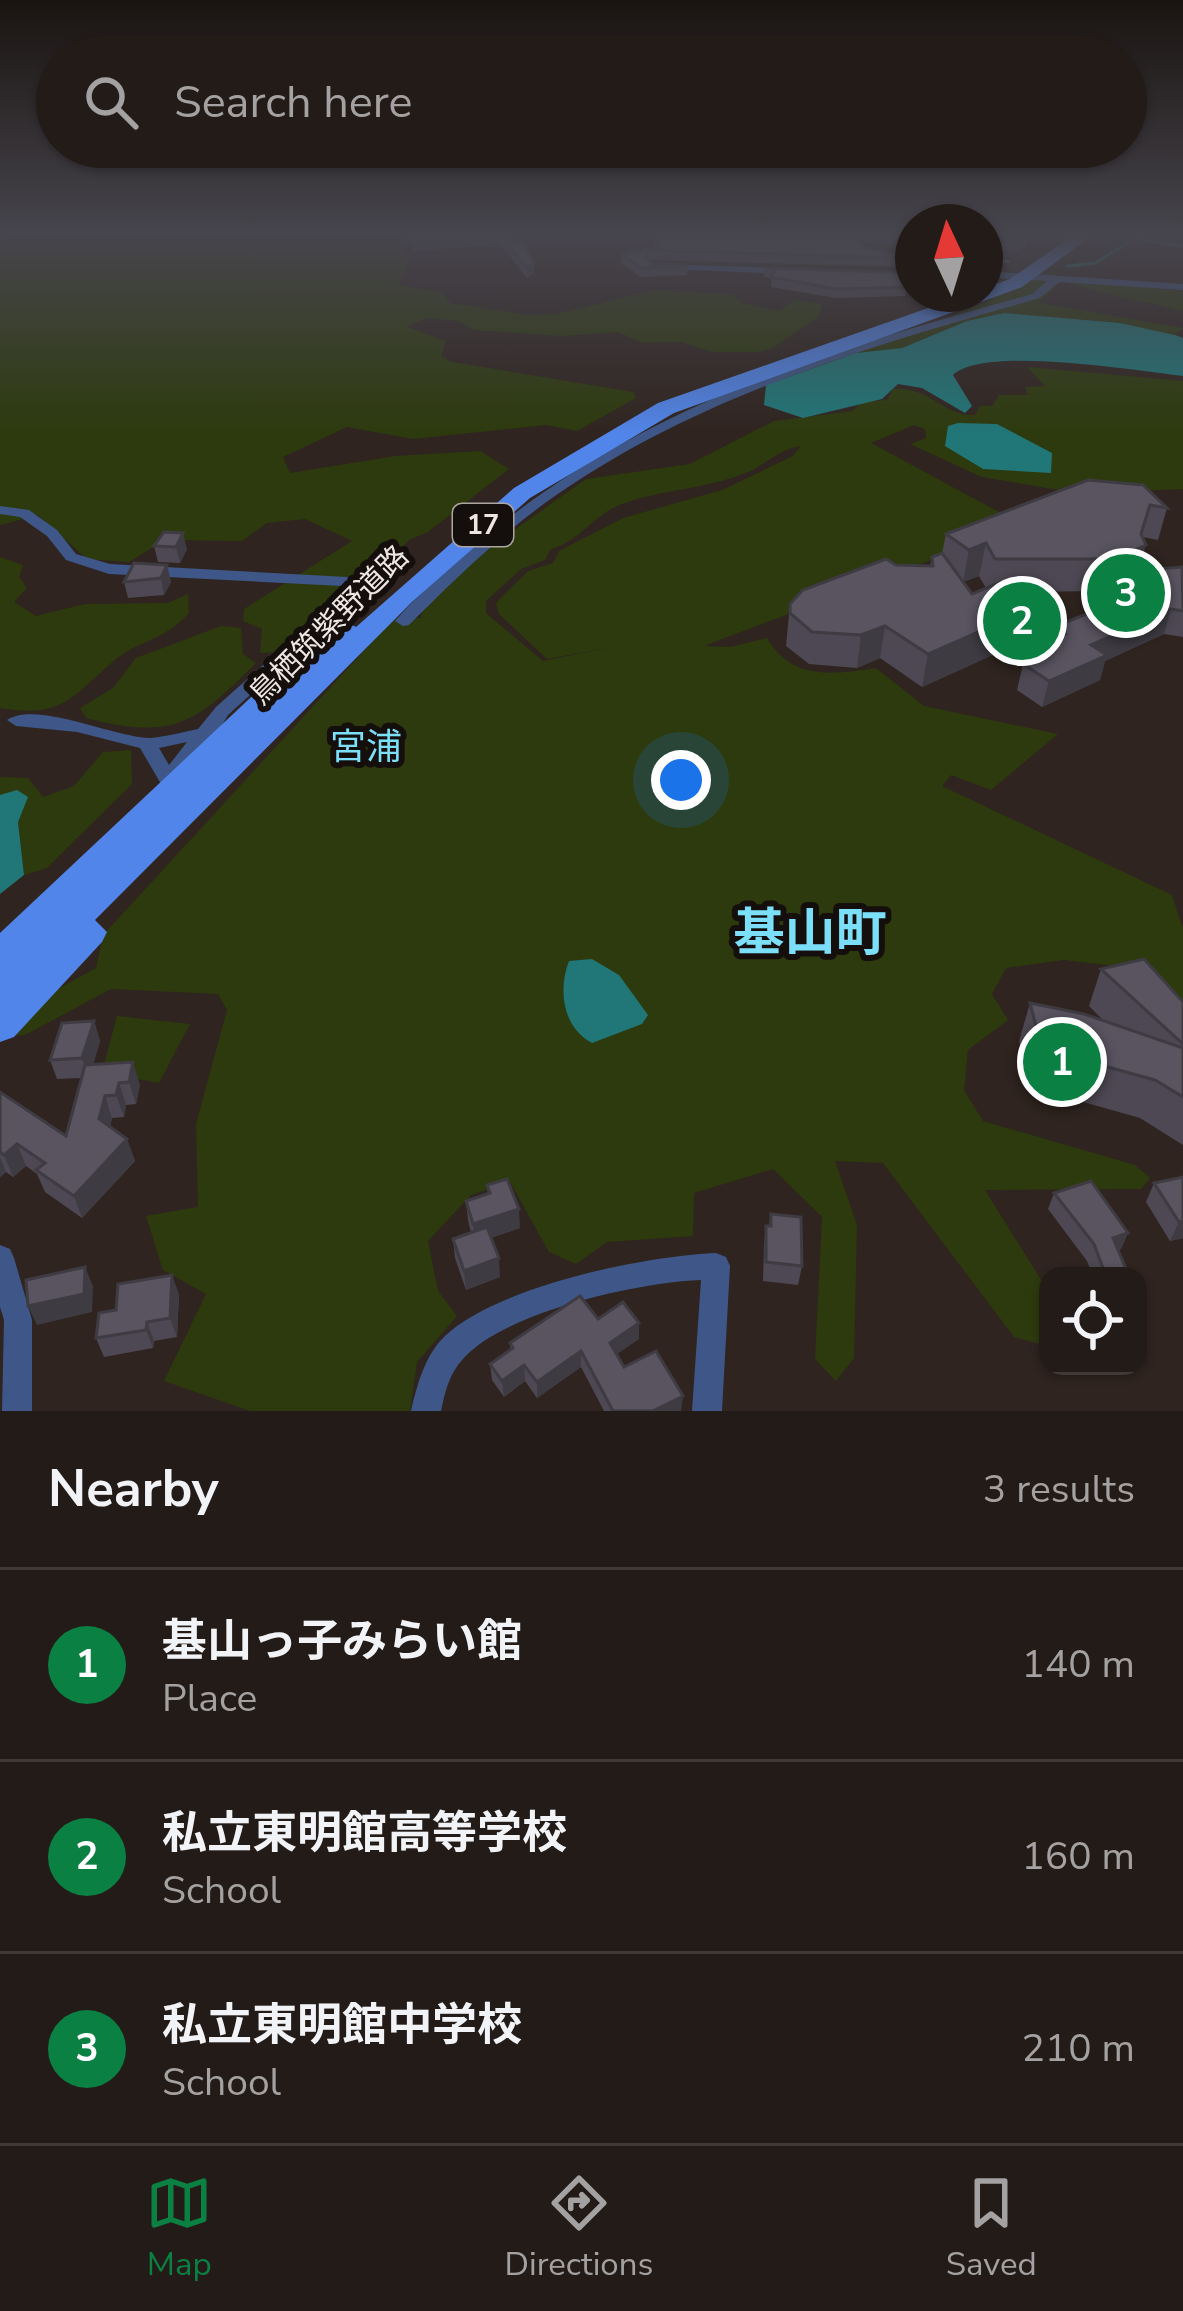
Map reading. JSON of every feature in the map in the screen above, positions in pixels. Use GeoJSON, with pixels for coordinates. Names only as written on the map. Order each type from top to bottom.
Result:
{"type":"FeatureCollection","features":[{"type":"Feature","properties":{"kind":"main road","name":"17"},"geometry":{"type":"LineString","coordinates":[[216,734],[502,488],[569,446],[716,376],[909,312]]}},
{"type":"Feature","properties":{"kind":"main road","name":"鳥栖筑紫野道路"},"geometry":{"type":"LineString","coordinates":[[0,991],[466,538],[575,457],[708,389],[914,312]]}},
{"type":"Feature","properties":{"kind":"main road"},"geometry":{"type":"LineString","coordinates":[[0,1026],[278,722]]}},
{"type":"Feature","properties":{"kind":"main road"},"geometry":{"type":"LineString","coordinates":[[0,955],[216,734]]}},
{"type":"Feature","properties":{"kind":"main road"},"geometry":{"type":"LineString","coordinates":[[0,925],[171,784]]}},
{"type":"Feature","properties":{"kind":"street"},"geometry":{"type":"LineString","coordinates":[[403,621],[540,500],[637,439],[817,361],[1013,303]]}},
{"type":"Feature","properties":{"kind":"street"},"geometry":{"type":"LineString","coordinates":[[0,510],[24,513],[70,557],[109,569],[347,583],[355,592],[237,697],[216,734],[147,743],[77,726],[16,720]]}},
{"type":"Feature","properties":{"kind":"street"},"geometry":{"type":"LineString","coordinates":[[147,743],[171,784]]}},
{"type":"Feature","properties":{"kind":"street"},"geometry":{"type":"LineString","coordinates":[[0,1258],[18,1320],[17,1411]]}},
{"type":"Feature","properties":{"kind":"street"},"geometry":{"type":"LineString","coordinates":[[426,1411],[433,1378],[457,1344],[488,1324],[597,1284],[679,1265],[716,1266],[707,1411]]}},
{"type":"Feature","properties":{"kind":"green space"},"geometry":{"type":"Polygon","coordinates":[[[0,303],[450,303],[526,315],[557,314],[603,303],[741,303],[779,311],[790,303],[822,304],[818,317],[771,349],[757,352],[712,352],[681,342],[643,343],[618,332],[562,336],[474,330],[458,321],[426,318],[407,327],[446,341],[441,356],[452,362],[633,392],[636,398],[577,431],[546,425],[413,439],[347,427],[283,457],[290,473],[395,456],[480,451],[509,469],[428,532],[409,540],[375,580],[338,580],[341,599],[280,652],[260,653],[262,629],[243,621],[244,609],[352,541],[305,519],[267,523],[242,541],[165,540],[129,562],[87,559],[38,515],[0,525],[0,303]]]}},
{"type":"Feature","properties":{"kind":"green space"},"geometry":{"type":"Polygon","coordinates":[[[1003,303],[1039,303],[1183,328],[1175,335],[1120,323],[1004,313],[967,321],[902,348],[856,353],[785,379],[780,373],[962,312],[1003,312],[1003,303]]]}},
{"type":"Feature","properties":{"kind":"green space"},"geometry":{"type":"Polygon","coordinates":[[[1148,303],[1183,303],[1183,311],[1148,303]]]}},
{"type":"Feature","properties":{"kind":"green space"},"geometry":{"type":"Polygon","coordinates":[[[1027,367],[1183,381],[1183,489],[1112,492],[1106,498],[982,477],[910,444],[926,438],[925,429],[914,425],[871,443],[1023,525],[704,646],[730,647],[767,638],[777,652],[800,668],[829,673],[876,668],[924,706],[1058,734],[991,790],[951,775],[942,786],[1172,895],[1183,928],[1183,1000],[1133,968],[1064,960],[1006,968],[992,994],[1008,1020],[968,1050],[964,1090],[983,1121],[1135,1165],[1150,1178],[1141,1189],[985,1190],[1039,1277],[1039,1344],[1014,1337],[883,1163],[835,1161],[857,1225],[854,1358],[836,1381],[815,1359],[822,1217],[773,1169],[694,1193],[693,1236],[607,1242],[576,1264],[549,1252],[510,1182],[471,1195],[428,1241],[438,1291],[457,1316],[417,1362],[410,1411],[250,1411],[164,1381],[206,1294],[163,1270],[146,1216],[198,1207],[196,1124],[227,1010],[218,994],[111,989],[25,1035],[7,1036],[45,996],[96,968],[103,935],[395,617],[421,618],[422,608],[479,555],[586,479],[690,464],[774,421],[853,411],[861,402],[887,400],[893,389],[916,392],[953,411],[975,415],[980,406],[992,406],[999,395],[1028,395],[1025,387],[1045,386],[1027,367]],[[801,446],[728,479],[612,509],[551,549],[545,560],[521,569],[486,601],[486,613],[543,661],[612,647],[547,659],[499,614],[496,603],[528,571],[553,563],[559,551],[623,518],[722,490],[793,456],[801,446]]]}},
{"type":"Feature","properties":{"kind":"green space"},"geometry":{"type":"Polygon","coordinates":[[[0,557],[23,565],[19,577],[27,588],[14,602],[36,616],[85,604],[168,603],[188,594],[189,613],[171,629],[116,659],[66,702],[39,710],[0,708],[0,557]]]}},
{"type":"Feature","properties":{"kind":"green space"},"geometry":{"type":"Polygon","coordinates":[[[221,626],[241,628],[243,654],[256,663],[216,701],[162,727],[86,718],[80,708],[113,688],[136,658],[221,626]]]}},
{"type":"Feature","properties":{"kind":"green space"},"geometry":{"type":"Polygon","coordinates":[[[131,750],[132,784],[47,868],[24,875],[18,822],[0,795],[0,777],[28,778],[43,797],[74,786],[103,752],[131,750]]]}},
{"type":"Feature","properties":{"kind":"green space"},"geometry":{"type":"Polygon","coordinates":[[[117,1016],[190,1024],[159,1083],[102,1072],[117,1016]]]}},
{"type":"Feature","properties":{"kind":"water"},"geometry":{"type":"Polygon","coordinates":[[[1004,313],[1120,323],[1175,335],[1183,338],[1183,376],[1063,362],[995,362],[953,375],[972,406],[965,413],[922,388],[898,384],[882,399],[803,418],[764,405],[766,385],[856,353],[902,348],[967,321],[1004,313]]]}},
{"type":"Feature","properties":{"kind":"water"},"geometry":{"type":"Polygon","coordinates":[[[997,424],[1052,453],[1051,473],[983,469],[945,446],[948,426],[997,424]]]}},
{"type":"Feature","properties":{"kind":"water"},"geometry":{"type":"Polygon","coordinates":[[[17,790],[28,797],[18,822],[24,875],[0,894],[0,795],[17,790]]]}},
{"type":"Feature","properties":{"kind":"water"},"geometry":{"type":"Polygon","coordinates":[[[592,959],[619,975],[648,1015],[642,1024],[592,1043],[569,1017],[564,983],[569,961],[592,959]]]}},
{"type":"Feature","properties":{"kind":"building"},"geometry":{"type":"Polygon","coordinates":[[[1088,480],[1143,485],[1167,508],[1150,505],[1141,534],[1146,545],[1114,559],[995,559],[986,543],[969,550],[946,534],[1088,480]]]}},
{"type":"Feature","properties":{"kind":"building"},"geometry":{"type":"Polygon","coordinates":[[[164,532],[183,533],[176,547],[154,546],[164,532]]]}},
{"type":"Feature","properties":{"kind":"building"},"geometry":{"type":"Polygon","coordinates":[[[942,553],[972,594],[996,584],[1035,607],[928,654],[885,626],[861,635],[812,632],[790,613],[790,604],[803,590],[886,559],[896,565],[933,566],[932,557],[942,553]]]}},
{"type":"Feature","properties":{"kind":"building"},"geometry":{"type":"Polygon","coordinates":[[[134,563],[167,565],[161,578],[124,582],[134,563]]]}},
{"type":"Feature","properties":{"kind":"building"},"geometry":{"type":"Polygon","coordinates":[[[1182,567],[1183,611],[1171,609],[1091,645],[1107,655],[1049,681],[1023,664],[1054,650],[1043,643],[1065,634],[1053,627],[1141,593],[1135,586],[1142,570],[1182,567]]]}},
{"type":"Feature","properties":{"kind":"building"},"geometry":{"type":"Polygon","coordinates":[[[1144,959],[1183,1002],[1183,1044],[1101,969],[1144,959]]]}},
{"type":"Feature","properties":{"kind":"building"},"geometry":{"type":"Polygon","coordinates":[[[1030,1003],[1084,1014],[1183,1048],[1183,1097],[1155,1080],[1042,1049],[1030,1003]]]}},
{"type":"Feature","properties":{"kind":"building"},"geometry":{"type":"Polygon","coordinates":[[[94,1021],[82,1058],[50,1060],[62,1023],[94,1021]]]}},
{"type":"Feature","properties":{"kind":"building"},"geometry":{"type":"Polygon","coordinates":[[[133,1062],[129,1082],[119,1083],[116,1095],[105,1096],[99,1119],[127,1139],[74,1196],[36,1170],[45,1163],[17,1144],[4,1155],[0,1152],[0,1092],[66,1136],[85,1065],[133,1062]]]}},
{"type":"Feature","properties":{"kind":"building"},"geometry":{"type":"Polygon","coordinates":[[[1183,1177],[1183,1221],[1179,1222],[1154,1183],[1183,1177]]]}},
{"type":"Feature","properties":{"kind":"building"},"geometry":{"type":"Polygon","coordinates":[[[507,1179],[519,1209],[473,1224],[466,1201],[490,1193],[487,1185],[507,1179]]]}},
{"type":"Feature","properties":{"kind":"building"},"geometry":{"type":"Polygon","coordinates":[[[1091,1181],[1128,1233],[1113,1238],[1125,1267],[1103,1267],[1094,1244],[1054,1193],[1091,1181]]]}},
{"type":"Feature","properties":{"kind":"building"},"geometry":{"type":"Polygon","coordinates":[[[771,1214],[801,1217],[802,1266],[766,1262],[766,1226],[771,1226],[771,1214]]]}},
{"type":"Feature","properties":{"kind":"building"},"geometry":{"type":"Polygon","coordinates":[[[487,1227],[499,1258],[464,1271],[453,1239],[487,1227]]]}},
{"type":"Feature","properties":{"kind":"building"},"geometry":{"type":"Polygon","coordinates":[[[85,1267],[84,1294],[28,1306],[26,1280],[85,1267]]]}},
{"type":"Feature","properties":{"kind":"building"},"geometry":{"type":"Polygon","coordinates":[[[172,1275],[170,1318],[147,1322],[146,1330],[96,1338],[99,1313],[116,1310],[118,1284],[172,1275]]]}},
{"type":"Feature","properties":{"kind":"building"},"geometry":{"type":"Polygon","coordinates":[[[580,1296],[598,1319],[623,1302],[639,1323],[610,1343],[624,1367],[656,1351],[683,1396],[653,1411],[613,1411],[581,1351],[537,1382],[524,1365],[502,1381],[490,1364],[513,1348],[510,1343],[580,1296]]]}},
{"type":"Feature","properties":{"kind":"place","name":"私立東明館中学校"},"geometry":{"type":"Point","coordinates":[1126,593]}},
{"type":"Feature","properties":{"kind":"place","name":"私立東明館高等学校"},"geometry":{"type":"Point","coordinates":[1022,621]}},
{"type":"Feature","properties":{"kind":"place","name":"基山っ子みらい館"},"geometry":{"type":"Point","coordinates":[1062,1062]}},
{"type":"Feature","properties":{"kind":"district","name":"宮浦"},"geometry":{"type":"Point","coordinates":[366,746]}},
{"type":"Feature","properties":{"kind":"district","name":"基山町"},"geometry":{"type":"Point","coordinates":[810,932]}}]}
